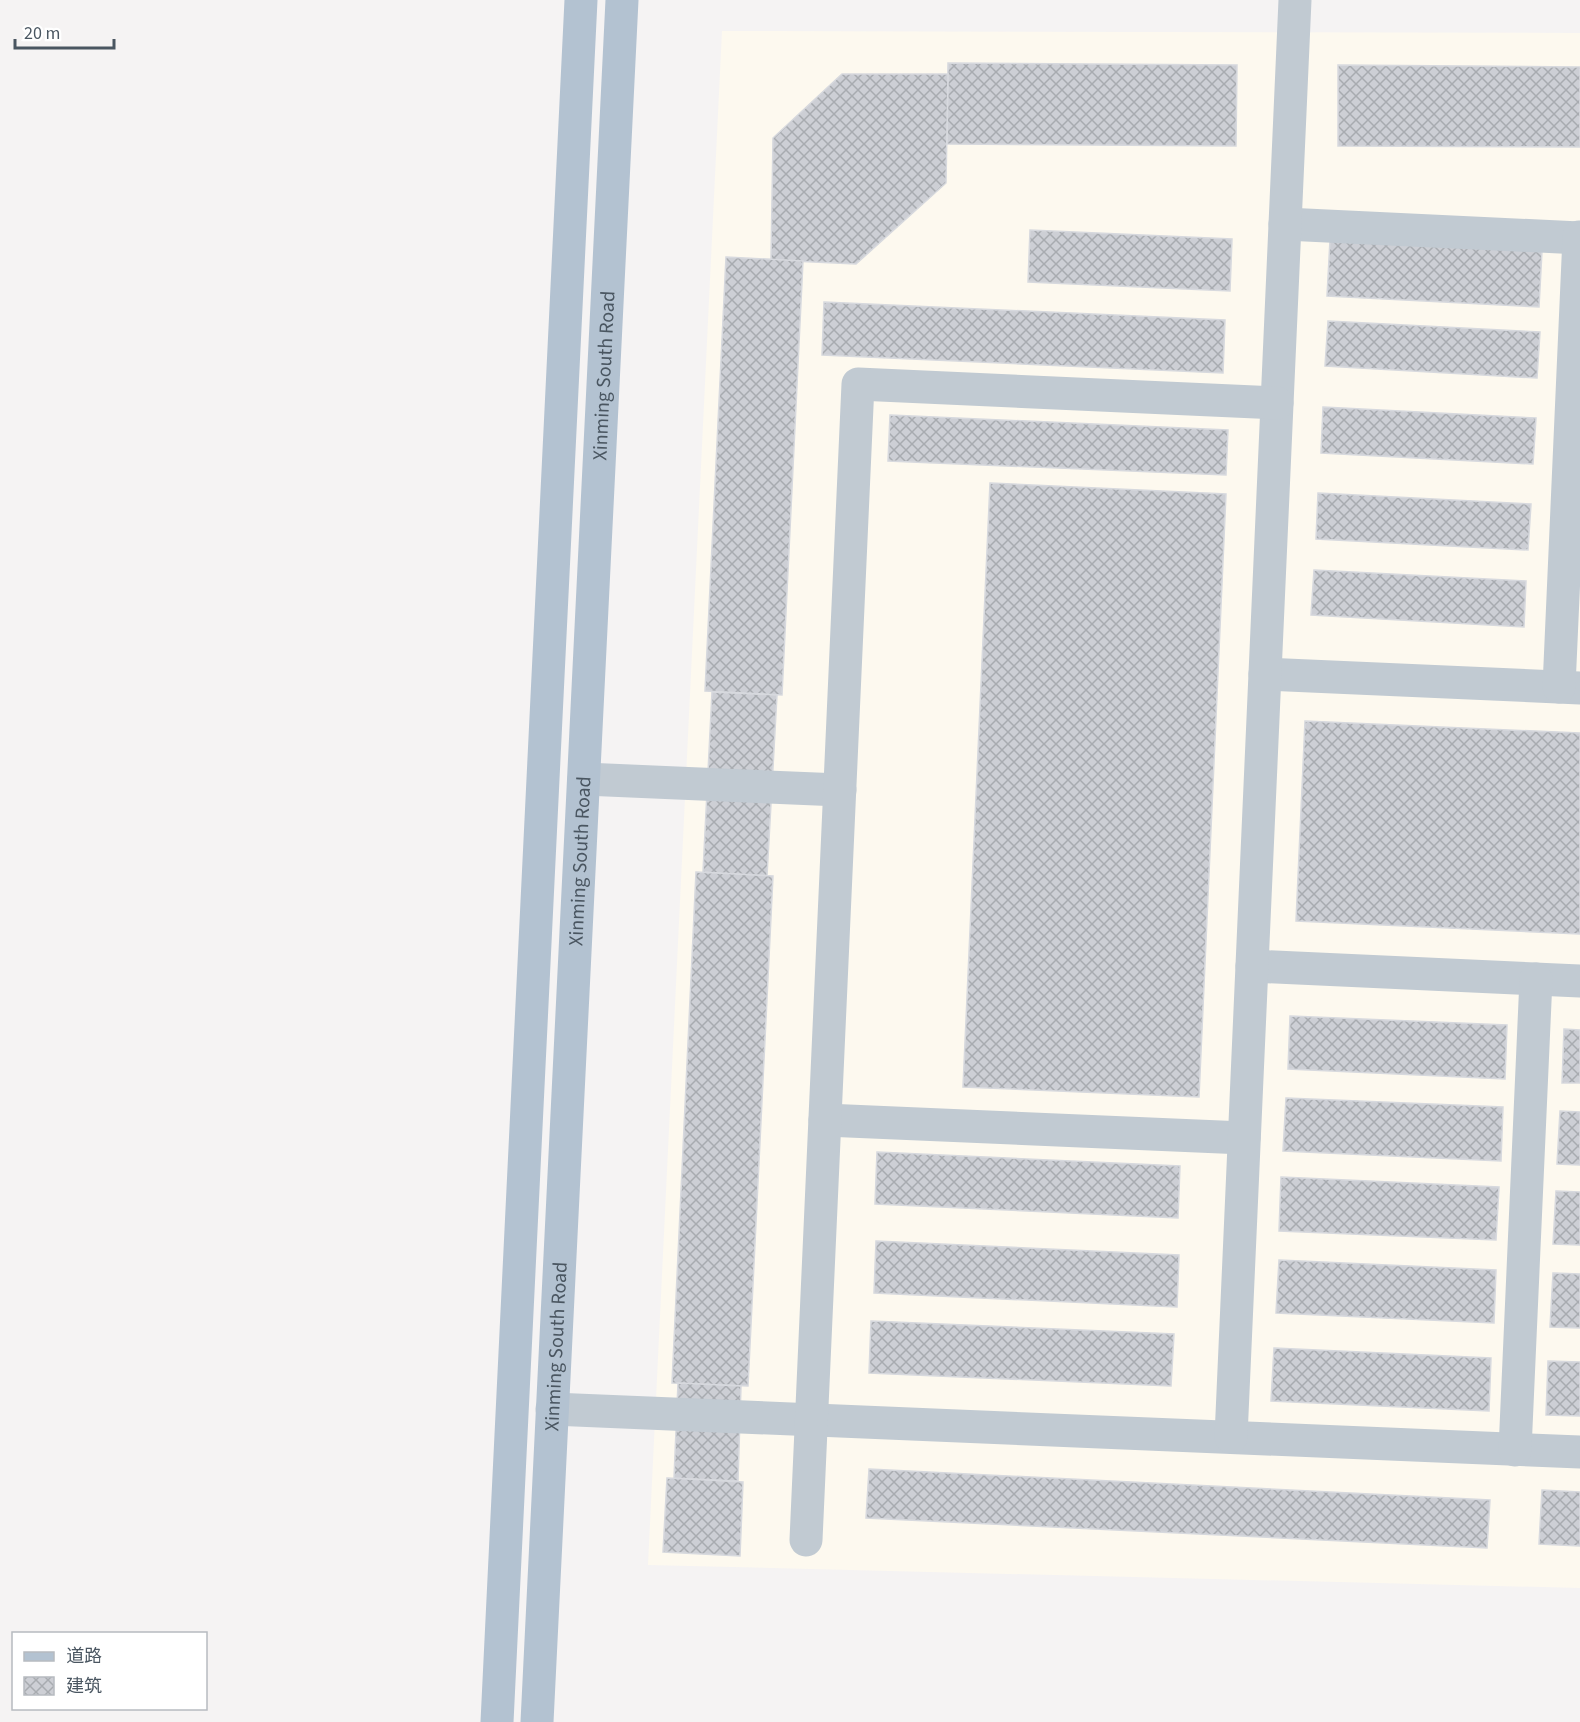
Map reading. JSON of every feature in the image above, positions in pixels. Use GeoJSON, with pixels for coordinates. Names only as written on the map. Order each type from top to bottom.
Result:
{"type":"FeatureCollection","features":[{"type":"Feature","properties":{"kind":"main road","name":"Xinming South Road"},"geometry":{"type":"LineString","coordinates":[[497,1722],[581,0]]}},
{"type":"Feature","properties":{"kind":"main road","name":"Xinming South Road"},"geometry":{"type":"LineString","coordinates":[[537,1722],[622,0]]}},
{"type":"Feature","properties":{"kind":"lane"},"geometry":{"type":"LineString","coordinates":[[1231,1437],[1295,0]]}},
{"type":"Feature","properties":{"kind":"lane"},"geometry":{"type":"LineString","coordinates":[[1265,674],[1569,687],[1580,238],[1285,224]]}},
{"type":"Feature","properties":{"kind":"lane"},"geometry":{"type":"LineString","coordinates":[[806,1540],[858,384],[1277,403]]}},
{"type":"Feature","properties":{"kind":"lane"},"geometry":{"type":"LineString","coordinates":[[584,779],[840,790]]}},
{"type":"Feature","properties":{"kind":"lane"},"geometry":{"type":"LineString","coordinates":[[1252,966],[1580,981]]}},
{"type":"Feature","properties":{"kind":"lane"},"geometry":{"type":"LineString","coordinates":[[1515,1449],[1536,979]]}},
{"type":"Feature","properties":{"kind":"lane"},"geometry":{"type":"LineString","coordinates":[[825,1120],[1244,1138]]}},
{"type":"Feature","properties":{"kind":"lane"},"geometry":{"type":"LineString","coordinates":[[552,1408],[1580,1452]]}},
{"type":"Feature","properties":{"kind":"shaded area"},"geometry":{"type":"Polygon","coordinates":[[[722,31],[1580,33],[1580,1588],[648,1565],[722,31]]]}},
{"type":"Feature","properties":{"kind":"building"},"geometry":{"type":"Polygon","coordinates":[[[948,63],[1237,65],[1236,146],[947,144],[948,63]]]}},
{"type":"Feature","properties":{"kind":"building"},"geometry":{"type":"Polygon","coordinates":[[[1338,65],[1580,67],[1580,147],[1338,146],[1338,65]]]}},
{"type":"Feature","properties":{"kind":"building"},"geometry":{"type":"Polygon","coordinates":[[[842,74],[948,74],[946,183],[856,264],[771,260],[773,138],[842,74]]]}},
{"type":"Feature","properties":{"kind":"building"},"geometry":{"type":"Polygon","coordinates":[[[1030,230],[1232,239],[1230,291],[1028,282],[1030,230]]]}},
{"type":"Feature","properties":{"kind":"building"},"geometry":{"type":"Polygon","coordinates":[[[1330,240],[1542,251],[1539,307],[1327,296],[1330,240]]]}},
{"type":"Feature","properties":{"kind":"building"},"geometry":{"type":"Polygon","coordinates":[[[726,257],[803,261],[782,695],[705,691],[726,257]]]}},
{"type":"Feature","properties":{"kind":"building"},"geometry":{"type":"Polygon","coordinates":[[[824,302],[1225,320],[1223,373],[822,355],[824,302]]]}},
{"type":"Feature","properties":{"kind":"building"},"geometry":{"type":"Polygon","coordinates":[[[1328,321],[1540,332],[1537,378],[1325,366],[1328,321]]]}},
{"type":"Feature","properties":{"kind":"building"},"geometry":{"type":"Polygon","coordinates":[[[1323,407],[1536,418],[1533,464],[1321,453],[1323,407]]]}},
{"type":"Feature","properties":{"kind":"building"},"geometry":{"type":"Polygon","coordinates":[[[890,415],[1228,430],[1226,475],[888,461],[890,415]]]}},
{"type":"Feature","properties":{"kind":"building"},"geometry":{"type":"Polygon","coordinates":[[[990,483],[1226,494],[1199,1097],[963,1087],[990,483]]]}},
{"type":"Feature","properties":{"kind":"building"},"geometry":{"type":"Polygon","coordinates":[[[1318,493],[1531,504],[1528,550],[1316,539],[1318,493]]]}},
{"type":"Feature","properties":{"kind":"building"},"geometry":{"type":"Polygon","coordinates":[[[1314,570],[1526,581],[1524,627],[1311,615],[1314,570]]]}},
{"type":"Feature","properties":{"kind":"building"},"geometry":{"type":"Polygon","coordinates":[[[712,692],[777,695],[767,876],[703,872],[712,692]]]}},
{"type":"Feature","properties":{"kind":"building"},"geometry":{"type":"Polygon","coordinates":[[[1305,721],[1580,733],[1580,934],[1296,921],[1305,721]]]}},
{"type":"Feature","properties":{"kind":"building"},"geometry":{"type":"Polygon","coordinates":[[[696,872],[773,876],[748,1386],[672,1383],[696,872]]]}},
{"type":"Feature","properties":{"kind":"building"},"geometry":{"type":"Polygon","coordinates":[[[1290,1016],[1507,1025],[1505,1079],[1288,1069],[1290,1016]]]}},
{"type":"Feature","properties":{"kind":"building"},"geometry":{"type":"Polygon","coordinates":[[[1564,1029],[1580,1030],[1580,1083],[1562,1083],[1564,1029]]]}},
{"type":"Feature","properties":{"kind":"building"},"geometry":{"type":"Polygon","coordinates":[[[1286,1098],[1503,1107],[1501,1161],[1283,1151],[1286,1098]]]}},
{"type":"Feature","properties":{"kind":"building"},"geometry":{"type":"Polygon","coordinates":[[[1560,1111],[1580,1112],[1580,1165],[1557,1164],[1560,1111]]]}},
{"type":"Feature","properties":{"kind":"building"},"geometry":{"type":"Polygon","coordinates":[[[877,1152],[1180,1166],[1178,1218],[875,1204],[877,1152]]]}},
{"type":"Feature","properties":{"kind":"building"},"geometry":{"type":"Polygon","coordinates":[[[1281,1177],[1499,1187],[1496,1240],[1279,1231],[1281,1177]]]}},
{"type":"Feature","properties":{"kind":"building"},"geometry":{"type":"Polygon","coordinates":[[[1556,1191],[1580,1192],[1580,1245],[1553,1244],[1556,1191]]]}},
{"type":"Feature","properties":{"kind":"building"},"geometry":{"type":"Polygon","coordinates":[[[876,1241],[1179,1255],[1177,1307],[874,1293],[876,1241]]]}},
{"type":"Feature","properties":{"kind":"building"},"geometry":{"type":"Polygon","coordinates":[[[1279,1260],[1496,1270],[1494,1323],[1276,1313],[1279,1260]]]}},
{"type":"Feature","properties":{"kind":"building"},"geometry":{"type":"Polygon","coordinates":[[[1553,1273],[1580,1274],[1580,1328],[1550,1327],[1553,1273]]]}},
{"type":"Feature","properties":{"kind":"building"},"geometry":{"type":"Polygon","coordinates":[[[871,1321],[1174,1334],[1171,1386],[869,1373],[871,1321]]]}},
{"type":"Feature","properties":{"kind":"building"},"geometry":{"type":"Polygon","coordinates":[[[1274,1348],[1491,1358],[1489,1411],[1271,1401],[1274,1348]]]}},
{"type":"Feature","properties":{"kind":"building"},"geometry":{"type":"Polygon","coordinates":[[[1548,1361],[1580,1362],[1580,1416],[1546,1415],[1548,1361]]]}},
{"type":"Feature","properties":{"kind":"building"},"geometry":{"type":"Polygon","coordinates":[[[678,1383],[741,1386],[738,1481],[674,1478],[678,1383]]]}},
{"type":"Feature","properties":{"kind":"building"},"geometry":{"type":"Polygon","coordinates":[[[869,1469],[1490,1500],[1487,1548],[866,1518],[869,1469]]]}},
{"type":"Feature","properties":{"kind":"building"},"geometry":{"type":"Polygon","coordinates":[[[667,1478],[743,1482],[740,1556],[663,1552],[667,1478]]]}},
{"type":"Feature","properties":{"kind":"building"},"geometry":{"type":"Polygon","coordinates":[[[1542,1490],[1580,1492],[1580,1546],[1539,1544],[1542,1490]]]}}]}
